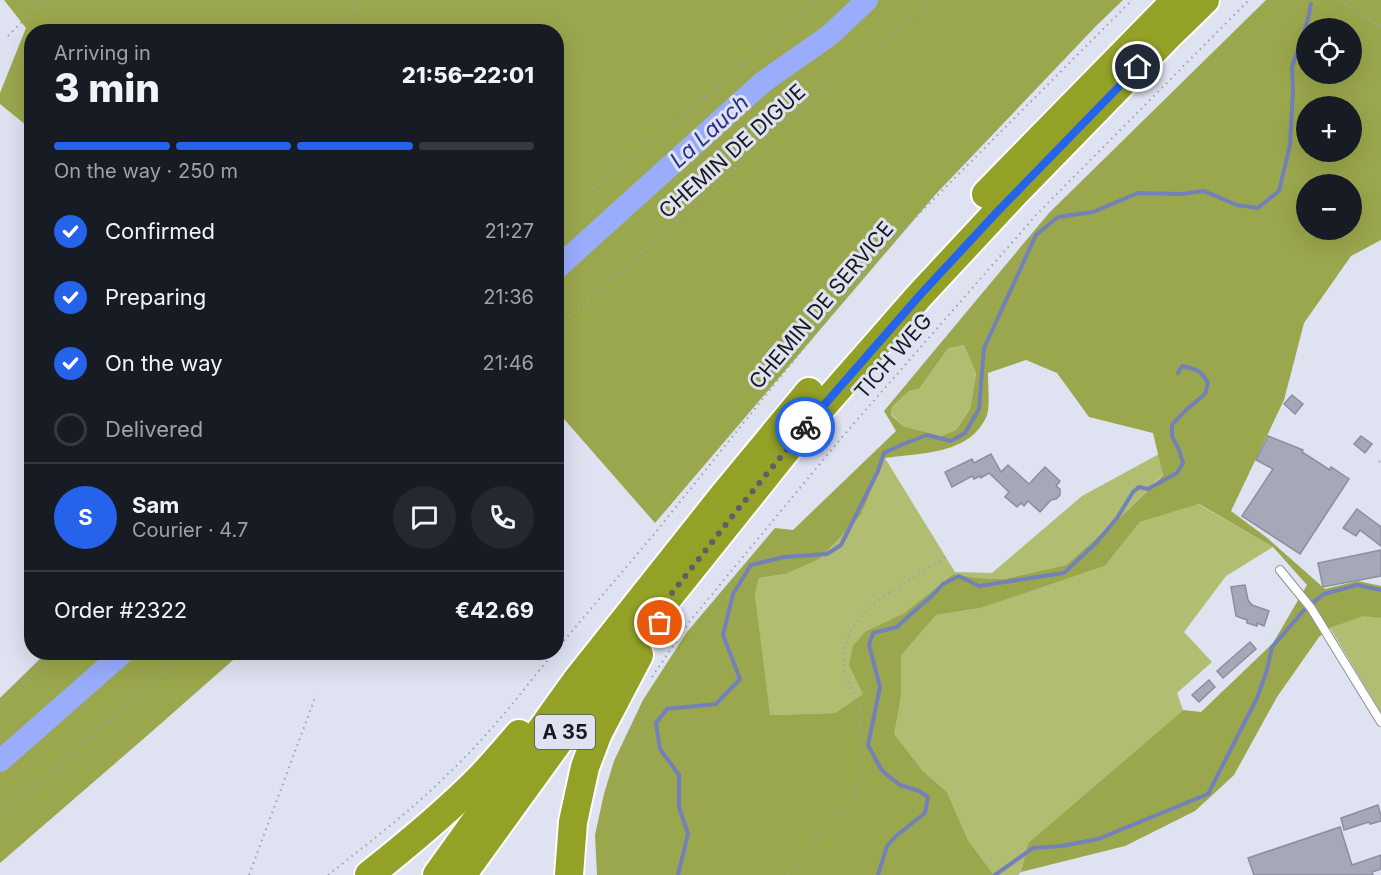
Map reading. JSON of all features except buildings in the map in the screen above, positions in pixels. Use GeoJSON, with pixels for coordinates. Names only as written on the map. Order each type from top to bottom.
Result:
{"type":"FeatureCollection","features":[{"type":"Feature","properties":{"kind":"highway","name":"A 35"},"geometry":{"type":"LineString","coordinates":[[437,875],[577,680],[660,573],[792,411],[1000,180],[1176,0]]}},
{"type":"Feature","properties":{"kind":"highway","name":"A 35"},"geometry":{"type":"LineString","coordinates":[[462,875],[608,673],[808,423],[920,295],[1014,194],[1204,0]]}},
{"type":"Feature","properties":{"kind":"highway"},"geometry":{"type":"LineString","coordinates":[[569,875],[573,822],[585,767],[598,733],[637,658],[660,623],[672,593]]}},
{"type":"Feature","properties":{"kind":"highway"},"geometry":{"type":"LineString","coordinates":[[369,875],[432,823],[467,790],[561,687],[577,680]]}},
{"type":"Feature","properties":{"kind":"lane"},"geometry":{"type":"LineString","coordinates":[[1280,570],[1306,600],[1381,722]]}},
{"type":"Feature","properties":{"kind":"path"},"geometry":{"type":"LineString","coordinates":[[8,36],[43,0]]}},
{"type":"Feature","properties":{"kind":"path"},"geometry":{"type":"LineString","coordinates":[[339,24],[361,0]]}},
{"type":"Feature","properties":{"kind":"path"},"geometry":{"type":"LineString","coordinates":[[564,212],[717,87],[797,17],[813,0]]}},
{"type":"Feature","properties":{"kind":"path","name":"CHEMIN DE DIGUE"},"geometry":{"type":"LineString","coordinates":[[564,322],[729,174],[781,123],[933,0]]}},
{"type":"Feature","properties":{"kind":"path","name":"CHEMIN DE SERVICE"},"geometry":{"type":"LineString","coordinates":[[564,640],[655,532],[881,252],[1132,0]]}},
{"type":"Feature","properties":{"kind":"path","name":"TICH WEG"},"geometry":{"type":"LineString","coordinates":[[647,684],[690,621],[843,436],[1037,214],[1249,0]]}},
{"type":"Feature","properties":{"kind":"path"},"geometry":{"type":"LineString","coordinates":[[1339,0],[1381,27]]}},
{"type":"Feature","properties":{"kind":"path"},"geometry":{"type":"LineString","coordinates":[[787,875],[835,815],[852,804],[862,768],[860,706],[843,669],[849,634],[861,616],[881,598],[947,556]]}},
{"type":"Feature","properties":{"kind":"path"},"geometry":{"type":"LineString","coordinates":[[0,704],[51,660]]}},
{"type":"Feature","properties":{"kind":"path"},"geometry":{"type":"LineString","coordinates":[[0,817],[178,660]]}},
{"type":"Feature","properties":{"kind":"path","name":"CHEMIN DE SERVICE"},"geometry":{"type":"LineString","coordinates":[[328,875],[398,819],[452,770],[500,719],[548,660]]}},
{"type":"Feature","properties":{"kind":"path"},"geometry":{"type":"LineString","coordinates":[[249,875],[316,695]]}},
{"type":"Feature","properties":{"kind":"green space"},"geometry":{"type":"Polygon","coordinates":[[[4,0],[1123,0],[935,195],[655,523],[564,419],[564,24],[24,25],[4,0]]]}},
{"type":"Feature","properties":{"kind":"green space"},"geometry":{"type":"Polygon","coordinates":[[[1266,0],[1381,0],[1381,240],[1351,256],[1304,323],[1284,400],[1231,511],[1266,537],[1325,589],[1358,581],[1381,586],[1381,618],[1363,616],[1330,628],[1319,637],[1277,697],[1234,775],[1195,811],[1125,846],[1021,872],[1028,843],[1183,710],[1201,712],[1273,643],[1307,585],[1273,547],[1199,504],[1140,522],[1105,566],[981,608],[936,615],[901,656],[901,696],[894,734],[922,770],[947,792],[968,840],[994,875],[597,875],[595,835],[604,794],[614,761],[643,700],[687,632],[775,528],[793,530],[896,431],[884,411],[1049,213],[1266,0]],[[964,345],[948,348],[919,389],[909,391],[892,407],[891,415],[903,426],[941,436],[956,430],[970,409],[976,373],[964,345]],[[1026,360],[988,373],[987,415],[969,438],[943,450],[885,458],[861,515],[819,559],[786,574],[759,578],[755,595],[770,715],[835,713],[863,694],[849,665],[853,646],[866,631],[904,613],[953,574],[1004,579],[1066,565],[1163,475],[1153,433],[1089,417],[1057,373],[1026,360]]]}},
{"type":"Feature","properties":{"kind":"green space"},"geometry":{"type":"Polygon","coordinates":[[[24,33],[24,123],[0,104],[0,93],[24,33]]]}},
{"type":"Feature","properties":{"kind":"green space"},"geometry":{"type":"Polygon","coordinates":[[[964,345],[976,372],[970,409],[956,430],[941,436],[903,426],[891,414],[892,407],[909,391],[919,389],[948,347],[964,345]]]}},
{"type":"Feature","properties":{"kind":"green space"},"geometry":{"type":"Polygon","coordinates":[[[1159,454],[1163,474],[1129,509],[1066,565],[1004,579],[953,574],[904,613],[866,631],[863,694],[835,713],[769,715],[755,595],[759,578],[786,574],[818,559],[835,543],[861,515],[885,458],[955,572],[992,573],[1082,496],[1159,454]]]}},
{"type":"Feature","properties":{"kind":"green space"},"geometry":{"type":"Polygon","coordinates":[[[1198,504],[1273,547],[1226,576],[1184,632],[1212,662],[1177,693],[1183,710],[1028,843],[1021,872],[1018,875],[994,875],[968,840],[947,792],[922,770],[893,734],[901,696],[901,656],[936,615],[981,608],[1105,566],[1140,522],[1198,504]]]}},
{"type":"Feature","properties":{"kind":"green space"},"geometry":{"type":"Polygon","coordinates":[[[1363,615],[1381,618],[1381,713],[1330,628],[1363,615]]]}},
{"type":"Feature","properties":{"kind":"green space"},"geometry":{"type":"Polygon","coordinates":[[[39,660],[233,660],[0,863],[0,698],[39,660]]]}},
{"type":"Feature","properties":{"kind":"waterway","name":"La Lauch"},"geometry":{"type":"LineString","coordinates":[[564,262],[763,82],[830,35],[867,0]]}},
{"type":"Feature","properties":{"kind":"waterway"},"geometry":{"type":"LineString","coordinates":[[678,875],[688,834],[679,807],[679,775],[660,749],[656,723],[667,709],[716,704],[740,679],[723,635],[733,594],[751,565],[784,557],[827,554],[841,545],[878,471],[884,453],[927,435],[951,441],[965,433],[979,409],[984,348],[1036,235],[1058,217],[1093,212],[1138,193],[1181,194],[1204,191],[1237,205],[1258,208],[1279,191],[1290,145],[1292,67],[1311,4]]}},
{"type":"Feature","properties":{"kind":"waterway"},"geometry":{"type":"LineString","coordinates":[[878,875],[887,846],[925,813],[928,797],[919,791],[900,785],[886,774],[868,745],[880,687],[869,645],[873,633],[897,627],[943,584],[959,576],[979,586],[1064,573],[1096,543],[1117,518],[1133,492],[1139,487],[1148,489],[1177,473],[1183,463],[1172,436],[1172,425],[1205,394],[1208,383],[1195,369],[1182,366],[1178,373]]}},
{"type":"Feature","properties":{"kind":"waterway"},"geometry":{"type":"LineString","coordinates":[[995,875],[1033,848],[1062,846],[1098,839],[1208,794],[1257,698],[1272,647],[1305,609],[1324,594],[1357,585],[1381,590]]}},
{"type":"Feature","properties":{"kind":"waterway","name":"La Lauch"},"geometry":{"type":"LineString","coordinates":[[0,761],[115,660]]}},
{"type":"Feature","properties":{"kind":"way so far"},"geometry":{"type":"LineString","coordinates":[[660,623],[672,593],[805,427]]}},
{"type":"Feature","properties":{"kind":"route"},"geometry":{"type":"LineString","coordinates":[[805,427],[920,295],[1014,194],[1138,67]]}}]}
